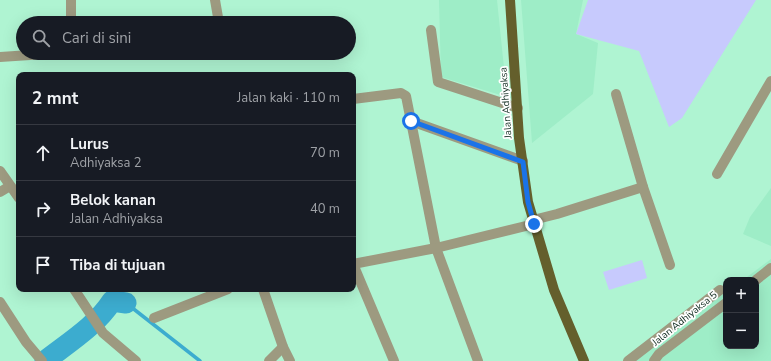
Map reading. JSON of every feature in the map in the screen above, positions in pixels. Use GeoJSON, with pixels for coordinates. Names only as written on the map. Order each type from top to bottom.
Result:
{"type":"FeatureCollection","features":[{"type":"Feature","properties":{"kind":"main road","name":"Jalan Adhiyaksa"},"geometry":{"type":"LineString","coordinates":[[510,0],[519,138],[528,202],[554,290],[584,361]]}},
{"type":"Feature","properties":{"kind":"street"},"geometry":{"type":"LineString","coordinates":[[71,0],[71,16]]}},
{"type":"Feature","properties":{"kind":"street"},"geometry":{"type":"LineString","coordinates":[[215,0],[218,16]]}},
{"type":"Feature","properties":{"kind":"street"},"geometry":{"type":"LineString","coordinates":[[431,30],[438,82],[518,108]]}},
{"type":"Feature","properties":{"kind":"street"},"geometry":{"type":"LineString","coordinates":[[0,57],[16,56]]}},
{"type":"Feature","properties":{"kind":"street"},"geometry":{"type":"LineString","coordinates":[[716,174],[771,81]]}},
{"type":"Feature","properties":{"kind":"street"},"geometry":{"type":"LineString","coordinates":[[356,99],[401,93],[406,96],[436,248],[478,361]]}},
{"type":"Feature","properties":{"kind":"street"},"geometry":{"type":"LineString","coordinates":[[616,94],[643,187],[670,265]]}},
{"type":"Feature","properties":{"kind":"street"},"geometry":{"type":"LineString","coordinates":[[411,121],[523,162]]}},
{"type":"Feature","properties":{"kind":"street"},"geometry":{"type":"LineString","coordinates":[[0,172],[16,194]]}},
{"type":"Feature","properties":{"kind":"street"},"geometry":{"type":"LineString","coordinates":[[0,192],[10,186]]}},
{"type":"Feature","properties":{"kind":"street"},"geometry":{"type":"LineString","coordinates":[[356,263],[436,248],[534,222],[643,187]]}},
{"type":"Feature","properties":{"kind":"street"},"geometry":{"type":"LineString","coordinates":[[759,278],[771,268]]}},
{"type":"Feature","properties":{"kind":"street"},"geometry":{"type":"LineString","coordinates":[[356,271],[394,361]]}},
{"type":"Feature","properties":{"kind":"street","name":"Jalan Adhiyaksa 5"},"geometry":{"type":"LineString","coordinates":[[628,361],[720,290]]}},
{"type":"Feature","properties":{"kind":"street"},"geometry":{"type":"LineString","coordinates":[[76,292],[103,333],[136,361]]}},
{"type":"Feature","properties":{"kind":"street"},"geometry":{"type":"LineString","coordinates":[[154,318],[220,292]]}},
{"type":"Feature","properties":{"kind":"street"},"geometry":{"type":"LineString","coordinates":[[264,292],[283,347],[290,361]]}},
{"type":"Feature","properties":{"kind":"street"},"geometry":{"type":"LineString","coordinates":[[0,302],[30,347],[42,361]]}},
{"type":"Feature","properties":{"kind":"street"},"geometry":{"type":"LineString","coordinates":[[659,359],[723,306]]}},
{"type":"Feature","properties":{"kind":"street"},"geometry":{"type":"LineString","coordinates":[[269,361],[283,347]]}},
{"type":"Feature","properties":{"kind":"shaded area"},"geometry":{"type":"Polygon","coordinates":[[[439,0],[497,0],[507,97],[441,77],[439,0]]]}},
{"type":"Feature","properties":{"kind":"shaded area"},"geometry":{"type":"Polygon","coordinates":[[[521,0],[583,0],[576,34],[598,43],[593,94],[532,143],[521,0]]]}},
{"type":"Feature","properties":{"kind":"shaded area"},"geometry":{"type":"Polygon","coordinates":[[[588,0],[756,0],[682,118],[669,127],[639,51],[576,34],[588,0]]]}},
{"type":"Feature","properties":{"kind":"shaded area"},"geometry":{"type":"Polygon","coordinates":[[[771,188],[771,246],[743,234],[750,217],[771,188]]]}},
{"type":"Feature","properties":{"kind":"shaded area"},"geometry":{"type":"Polygon","coordinates":[[[771,259],[771,361],[632,361],[723,294],[723,349],[759,349],[759,277],[747,277],[771,259]]]}},
{"type":"Feature","properties":{"kind":"shaded area"},"geometry":{"type":"Polygon","coordinates":[[[642,260],[647,278],[609,290],[603,272],[642,260]]]}},
{"type":"Feature","properties":{"kind":"waterway"},"geometry":{"type":"LineString","coordinates":[[45,361],[90,326],[112,301],[126,303]]}},
{"type":"Feature","properties":{"kind":"waterway"},"geometry":{"type":"LineString","coordinates":[[126,303],[200,361]]}},
{"type":"Feature","properties":{"kind":"route"},"geometry":{"type":"LineString","coordinates":[[411,121],[523,162],[528,202],[534,224]]}}]}
